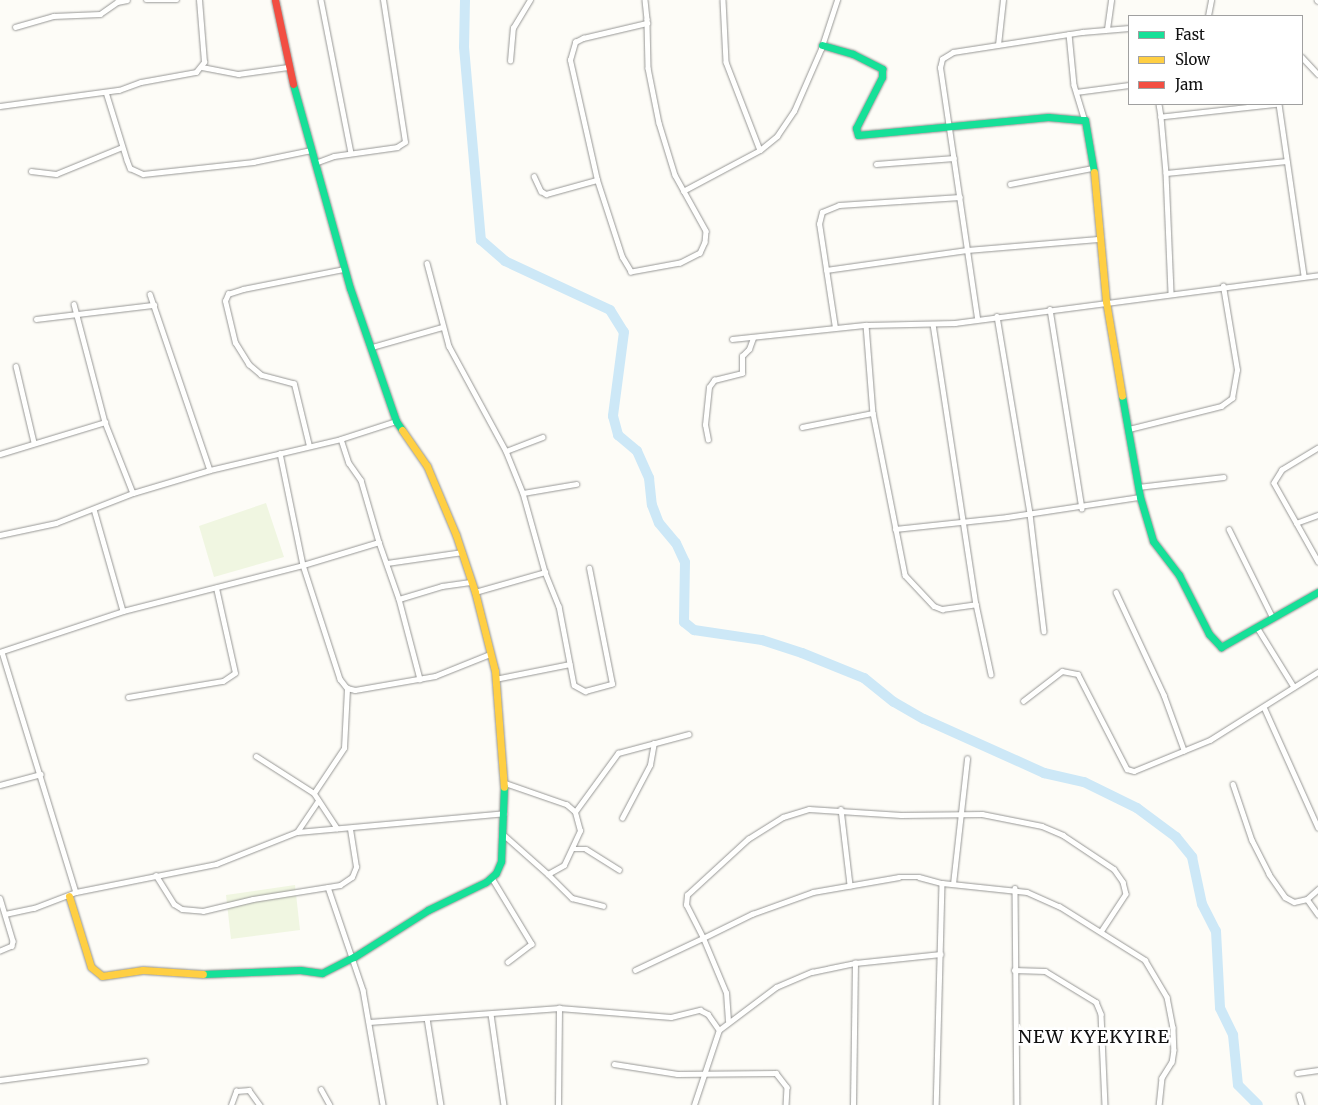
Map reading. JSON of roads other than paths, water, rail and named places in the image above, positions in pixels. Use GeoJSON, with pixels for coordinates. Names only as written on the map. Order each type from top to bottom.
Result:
{"type":"FeatureCollection","features":[{"type":"Feature","properties":{"kind":"street"},"geometry":{"type":"LineString","coordinates":[[15,27],[52,16],[100,14],[117,2],[127,0]]}},
{"type":"Feature","properties":{"kind":"street"},"geometry":{"type":"LineString","coordinates":[[146,0],[177,0]]}},
{"type":"Feature","properties":{"kind":"street"},"geometry":{"type":"LineString","coordinates":[[199,0],[202,67]]}},
{"type":"Feature","properties":{"kind":"street"},"geometry":{"type":"LineString","coordinates":[[274,0],[288,67],[344,270],[396,421],[427,466],[462,552],[472,582],[495,679],[504,783],[504,835],[501,861],[492,878],[428,910],[354,957],[322,973],[300,970],[219,975],[143,970],[102,976],[91,967],[41,774],[1,652],[123,611],[303,565],[334,553],[379,542]]}},
{"type":"Feature","properties":{"kind":"street"},"geometry":{"type":"LineString","coordinates":[[321,0],[351,153]]}},
{"type":"Feature","properties":{"kind":"street"},"geometry":{"type":"LineString","coordinates":[[315,163],[351,153],[397,147],[405,142],[383,0]]}},
{"type":"Feature","properties":{"kind":"street"},"geometry":{"type":"LineString","coordinates":[[510,61],[513,28],[530,0]]}},
{"type":"Feature","properties":{"kind":"street"},"geometry":{"type":"LineString","coordinates":[[645,0],[647,23],[648,68],[659,122],[674,175],[706,231],[700,253],[680,263],[631,272],[622,257],[597,180],[580,113],[570,60],[574,42],[583,38],[647,23]]}},
{"type":"Feature","properties":{"kind":"street"},"geometry":{"type":"LineString","coordinates":[[723,0],[726,62],[760,150]]}},
{"type":"Feature","properties":{"kind":"street"},"geometry":{"type":"LineString","coordinates":[[683,191],[760,150],[777,136],[794,111],[822,45],[837,0]]}},
{"type":"Feature","properties":{"kind":"street"},"geometry":{"type":"LineString","coordinates":[[998,45],[1003,0]]}},
{"type":"Feature","properties":{"kind":"street"},"geometry":{"type":"LineString","coordinates":[[1107,29],[1111,0]]}},
{"type":"Feature","properties":{"kind":"street"},"geometry":{"type":"LineString","coordinates":[[1208,15],[1211,0]]}},
{"type":"Feature","properties":{"kind":"street"},"geometry":{"type":"LineString","coordinates":[[977,318],[940,68],[942,59],[953,52],[1068,34],[1128,28]]}},
{"type":"Feature","properties":{"kind":"street"},"geometry":{"type":"LineString","coordinates":[[1068,34],[1076,92],[1086,120],[1106,301],[1138,487],[1153,541],[1179,575],[1216,645],[1225,646],[1318,592]]}},
{"type":"Feature","properties":{"kind":"street"},"geometry":{"type":"LineString","coordinates":[[822,45],[853,54],[882,69],[879,84],[856,128],[858,135],[1048,117],[1086,120]]}},
{"type":"Feature","properties":{"kind":"street"},"geometry":{"type":"LineString","coordinates":[[1303,59],[1318,74]]}},
{"type":"Feature","properties":{"kind":"street"},"geometry":{"type":"LineString","coordinates":[[0,106],[106,92],[141,82],[185,76],[202,67],[238,74],[288,67]]}},
{"type":"Feature","properties":{"kind":"street"},"geometry":{"type":"LineString","coordinates":[[1076,92],[1128,85]]}},
{"type":"Feature","properties":{"kind":"street"},"geometry":{"type":"LineString","coordinates":[[106,92],[130,168],[143,174],[253,162],[311,150]]}},
{"type":"Feature","properties":{"kind":"street"},"geometry":{"type":"LineString","coordinates":[[1159,105],[1166,173],[1171,292]]}},
{"type":"Feature","properties":{"kind":"street"},"geometry":{"type":"LineString","coordinates":[[1161,117],[1270,105]]}},
{"type":"Feature","properties":{"kind":"street"},"geometry":{"type":"LineString","coordinates":[[1279,105],[1304,276]]}},
{"type":"Feature","properties":{"kind":"street"},"geometry":{"type":"LineString","coordinates":[[31,171],[56,174],[122,147]]}},
{"type":"Feature","properties":{"kind":"street"},"geometry":{"type":"LineString","coordinates":[[876,164],[954,158]]}},
{"type":"Feature","properties":{"kind":"street"},"geometry":{"type":"LineString","coordinates":[[1166,173],[1286,161]]}},
{"type":"Feature","properties":{"kind":"street"},"geometry":{"type":"LineString","coordinates":[[1010,184],[1092,168]]}},
{"type":"Feature","properties":{"kind":"street"},"geometry":{"type":"LineString","coordinates":[[534,176],[541,191],[546,194],[597,180]]}},
{"type":"Feature","properties":{"kind":"street"},"geometry":{"type":"LineString","coordinates":[[834,328],[819,224],[822,212],[839,204],[960,197]]}},
{"type":"Feature","properties":{"kind":"street"},"geometry":{"type":"LineString","coordinates":[[826,270],[968,250],[1098,240]]}},
{"type":"Feature","properties":{"kind":"street"},"geometry":{"type":"LineString","coordinates":[[427,263],[442,327],[453,354],[506,451],[523,494],[545,572],[559,606],[570,664],[577,689],[597,690],[612,684],[589,568]]}},
{"type":"Feature","properties":{"kind":"street"},"geometry":{"type":"LineString","coordinates":[[309,446],[294,384],[261,375],[249,364],[235,343],[225,301],[228,294],[243,288],[344,270]]}},
{"type":"Feature","properties":{"kind":"street"},"geometry":{"type":"LineString","coordinates":[[732,339],[866,325],[933,324],[1171,292],[1318,275]]}},
{"type":"Feature","properties":{"kind":"street"},"geometry":{"type":"LineString","coordinates":[[1129,429],[1221,406],[1232,398],[1237,370],[1223,286]]}},
{"type":"Feature","properties":{"kind":"street"},"geometry":{"type":"LineString","coordinates":[[150,294],[210,470]]}},
{"type":"Feature","properties":{"kind":"street"},"geometry":{"type":"LineString","coordinates":[[74,304],[105,422],[133,493]]}},
{"type":"Feature","properties":{"kind":"street"},"geometry":{"type":"LineString","coordinates":[[36,319],[154,305]]}},
{"type":"Feature","properties":{"kind":"street"},"geometry":{"type":"LineString","coordinates":[[1050,309],[1082,508]]}},
{"type":"Feature","properties":{"kind":"street"},"geometry":{"type":"LineString","coordinates":[[997,316],[1030,514],[1044,632]]}},
{"type":"Feature","properties":{"kind":"street"},"geometry":{"type":"LineString","coordinates":[[933,324],[976,604],[991,674]]}},
{"type":"Feature","properties":{"kind":"street"},"geometry":{"type":"LineString","coordinates":[[866,325],[873,413],[905,575],[934,606],[950,610],[976,604]]}},
{"type":"Feature","properties":{"kind":"street"},"geometry":{"type":"LineString","coordinates":[[372,347],[442,327]]}},
{"type":"Feature","properties":{"kind":"street"},"geometry":{"type":"LineString","coordinates":[[708,440],[705,425],[709,386],[714,380],[742,373],[742,356],[749,349],[753,338]]}},
{"type":"Feature","properties":{"kind":"street"},"geometry":{"type":"LineString","coordinates":[[16,366],[34,442]]}},
{"type":"Feature","properties":{"kind":"street"},"geometry":{"type":"LineString","coordinates":[[802,426],[873,413]]}},
{"type":"Feature","properties":{"kind":"street"},"geometry":{"type":"LineString","coordinates":[[0,535],[56,523],[133,493],[210,470],[341,439],[396,421]]}},
{"type":"Feature","properties":{"kind":"street"},"geometry":{"type":"LineString","coordinates":[[0,454],[34,442],[105,422]]}},
{"type":"Feature","properties":{"kind":"street"},"geometry":{"type":"LineString","coordinates":[[506,451],[542,437]]}},
{"type":"Feature","properties":{"kind":"street"},"geometry":{"type":"LineString","coordinates":[[341,439],[349,463],[361,480],[379,542],[399,598],[420,679]]}},
{"type":"Feature","properties":{"kind":"street"},"geometry":{"type":"LineString","coordinates":[[1318,448],[1282,470],[1274,482],[1318,561]]}},
{"type":"Feature","properties":{"kind":"street"},"geometry":{"type":"LineString","coordinates":[[280,453],[303,565],[340,679],[347,688],[355,690],[420,679],[490,654]]}},
{"type":"Feature","properties":{"kind":"street"},"geometry":{"type":"LineString","coordinates":[[1138,487],[1223,477]]}},
{"type":"Feature","properties":{"kind":"street"},"geometry":{"type":"LineString","coordinates":[[523,494],[576,484]]}},
{"type":"Feature","properties":{"kind":"street"},"geometry":{"type":"LineString","coordinates":[[895,529],[1082,508],[1140,497]]}},
{"type":"Feature","properties":{"kind":"street"},"geometry":{"type":"LineString","coordinates":[[94,509],[123,611]]}},
{"type":"Feature","properties":{"kind":"street"},"geometry":{"type":"LineString","coordinates":[[1296,523],[1318,515]]}},
{"type":"Feature","properties":{"kind":"street"},"geometry":{"type":"LineString","coordinates":[[1228,528],[1273,618]]}},
{"type":"Feature","properties":{"kind":"street"},"geometry":{"type":"LineString","coordinates":[[387,563],[462,552]]}},
{"type":"Feature","properties":{"kind":"street"},"geometry":{"type":"LineString","coordinates":[[474,592],[545,572]]}},
{"type":"Feature","properties":{"kind":"street"},"geometry":{"type":"LineString","coordinates":[[399,598],[442,586],[472,582]]}},
{"type":"Feature","properties":{"kind":"street"},"geometry":{"type":"LineString","coordinates":[[128,697],[223,681],[235,673],[216,588]]}},
{"type":"Feature","properties":{"kind":"street"},"geometry":{"type":"LineString","coordinates":[[1116,592],[1168,703],[1184,750]]}},
{"type":"Feature","properties":{"kind":"street"},"geometry":{"type":"LineString","coordinates":[[1257,628],[1294,687]]}},
{"type":"Feature","properties":{"kind":"street"},"geometry":{"type":"LineString","coordinates":[[495,679],[570,664]]}},
{"type":"Feature","properties":{"kind":"street"},"geometry":{"type":"LineString","coordinates":[[1024,701],[1049,678],[1062,671],[1072,671],[1078,674],[1091,695],[1129,771],[1210,740],[1318,672]]}},
{"type":"Feature","properties":{"kind":"street"},"geometry":{"type":"LineString","coordinates":[[314,793],[344,748],[347,688]]}},
{"type":"Feature","properties":{"kind":"street"},"geometry":{"type":"LineString","coordinates":[[1264,707],[1318,827]]}},
{"type":"Feature","properties":{"kind":"street"},"geometry":{"type":"LineString","coordinates":[[575,812],[612,757],[689,734]]}},
{"type":"Feature","properties":{"kind":"street"},"geometry":{"type":"LineString","coordinates":[[622,818],[650,765],[654,743]]}},
{"type":"Feature","properties":{"kind":"street"},"geometry":{"type":"LineString","coordinates":[[256,756],[314,793],[317,802],[336,828]]}},
{"type":"Feature","properties":{"kind":"street"},"geometry":{"type":"LineString","coordinates":[[953,884],[958,814],[967,759]]}},
{"type":"Feature","properties":{"kind":"street"},"geometry":{"type":"LineString","coordinates":[[0,785],[41,774]]}},
{"type":"Feature","properties":{"kind":"street"},"geometry":{"type":"LineString","coordinates":[[504,783],[555,799],[575,812],[580,831],[573,850],[560,870],[548,874]]}},
{"type":"Feature","properties":{"kind":"street"},"geometry":{"type":"LineString","coordinates":[[1233,784],[1269,874],[1289,901],[1307,899],[1318,889]]}},
{"type":"Feature","properties":{"kind":"street"},"geometry":{"type":"LineString","coordinates":[[297,832],[317,802]]}},
{"type":"Feature","properties":{"kind":"street"},"geometry":{"type":"LineString","coordinates":[[728,1021],[726,993],[703,938],[686,905],[687,895],[748,839],[783,817],[809,809],[841,809],[901,815],[958,814],[1002,816],[1042,826],[1063,835],[1114,869],[1123,882],[1126,894],[1101,932]]}},
{"type":"Feature","properties":{"kind":"street"},"geometry":{"type":"LineString","coordinates":[[841,809],[850,885]]}},
{"type":"Feature","properties":{"kind":"street"},"geometry":{"type":"LineString","coordinates":[[5,914],[34,908],[72,894],[236,858],[297,832],[504,813]]}},
{"type":"Feature","properties":{"kind":"street"},"geometry":{"type":"LineString","coordinates":[[156,875],[174,904],[182,909],[211,910],[253,899],[328,887],[348,881],[354,872],[350,828]]}},
{"type":"Feature","properties":{"kind":"street"},"geometry":{"type":"LineString","coordinates":[[504,835],[548,874],[567,895],[603,906]]}},
{"type":"Feature","properties":{"kind":"street"},"geometry":{"type":"LineString","coordinates":[[573,850],[586,849],[619,870]]}},
{"type":"Feature","properties":{"kind":"street"},"geometry":{"type":"LineString","coordinates":[[635,970],[788,900],[850,885],[899,877],[919,877],[942,883],[1015,888],[1058,906],[1145,960],[1167,997],[1173,1027],[1174,1050],[1172,1062],[1162,1078],[1159,1105]]}},
{"type":"Feature","properties":{"kind":"street"},"geometry":{"type":"LineString","coordinates":[[492,878],[532,944],[508,962]]}},
{"type":"Feature","properties":{"kind":"street"},"geometry":{"type":"LineString","coordinates":[[936,1105],[942,883]]}},
{"type":"Feature","properties":{"kind":"street"},"geometry":{"type":"LineString","coordinates":[[328,887],[354,957],[369,1022],[383,1105]]}},
{"type":"Feature","properties":{"kind":"street"},"geometry":{"type":"LineString","coordinates":[[1015,888],[1014,970],[1017,1105]]}},
{"type":"Feature","properties":{"kind":"street"},"geometry":{"type":"LineString","coordinates":[[0,898],[13,944],[0,951]]}},
{"type":"Feature","properties":{"kind":"street"},"geometry":{"type":"LineString","coordinates":[[1307,899],[1318,914]]}},
{"type":"Feature","properties":{"kind":"street"},"geometry":{"type":"LineString","coordinates":[[694,1105],[702,1074],[719,1030],[728,1021],[790,980],[855,963],[940,954]]}},
{"type":"Feature","properties":{"kind":"street"},"geometry":{"type":"LineString","coordinates":[[853,1105],[855,963]]}},
{"type":"Feature","properties":{"kind":"street"},"geometry":{"type":"LineString","coordinates":[[1014,970],[1044,972],[1096,1002],[1101,1014],[1105,1105]]}},
{"type":"Feature","properties":{"kind":"street"},"geometry":{"type":"LineString","coordinates":[[369,1022],[559,1008],[671,1017],[700,1010],[708,1014],[719,1030]]}},
{"type":"Feature","properties":{"kind":"street"},"geometry":{"type":"LineString","coordinates":[[558,1105],[559,1008]]}},
{"type":"Feature","properties":{"kind":"street"},"geometry":{"type":"LineString","coordinates":[[491,1014],[504,1105]]}},
{"type":"Feature","properties":{"kind":"street"},"geometry":{"type":"LineString","coordinates":[[427,1018],[441,1105]]}},
{"type":"Feature","properties":{"kind":"street"},"geometry":{"type":"LineString","coordinates":[[0,1080],[144,1061]]}},
{"type":"Feature","properties":{"kind":"street"},"geometry":{"type":"LineString","coordinates":[[614,1064],[677,1074],[776,1073],[787,1087],[786,1105]]}},
{"type":"Feature","properties":{"kind":"street"},"geometry":{"type":"LineString","coordinates":[[1297,1073],[1318,1070]]}},
{"type":"Feature","properties":{"kind":"street"},"geometry":{"type":"LineString","coordinates":[[321,1089],[330,1105]]}},
{"type":"Feature","properties":{"kind":"street"},"geometry":{"type":"LineString","coordinates":[[231,1105],[236,1092],[249,1090],[260,1105]]}},
{"type":"Feature","properties":{"kind":"street"},"geometry":{"type":"LineString","coordinates":[[1299,1095],[1302,1105]]}},
{"type":"Feature","properties":{"kind":"waterway"},"geometry":{"type":"LineString","coordinates":[[465,0],[464,47],[481,240],[505,261],[610,310],[624,332],[613,416],[618,435],[637,451],[649,478],[652,505],[659,523],[676,543],[685,562],[684,622],[694,630],[762,640],[802,653],[864,678],[894,702],[924,719],[1044,773],[1084,782],[1137,808],[1176,837],[1192,857],[1202,904],[1216,931],[1220,1008],[1233,1035],[1238,1085],[1258,1105]]}},
{"type":"Feature","properties":{"kind":"district","name":"NEW KYEKYIRE"},"geometry":{"type":"Point","coordinates":[1094,1037]}}]}
